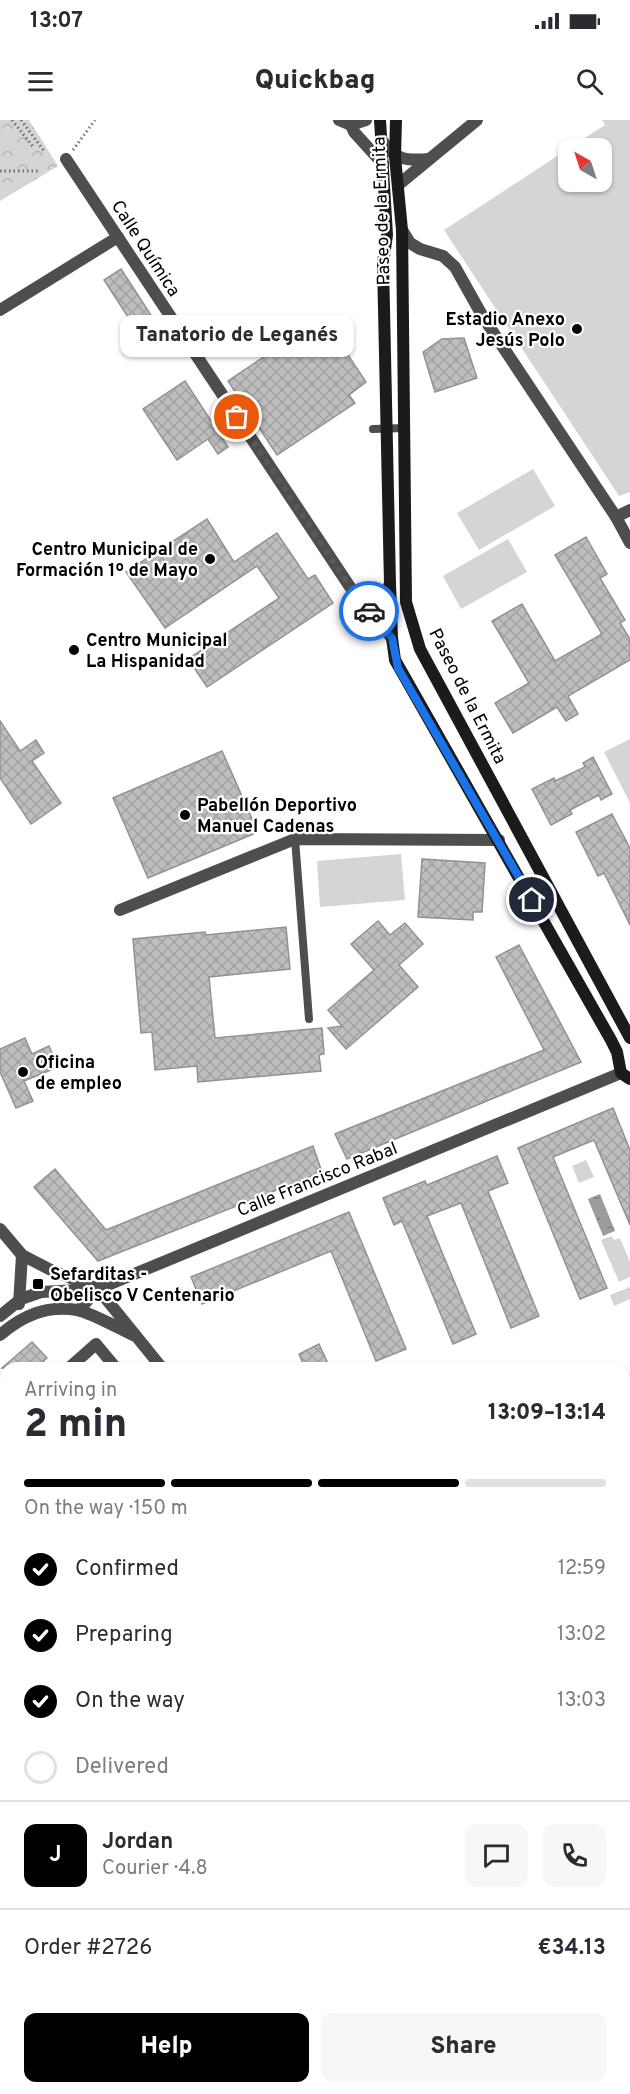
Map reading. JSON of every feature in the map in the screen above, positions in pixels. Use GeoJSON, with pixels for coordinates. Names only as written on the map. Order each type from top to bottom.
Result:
{"type":"FeatureCollection","features":[{"type":"Feature","properties":{"kind":"main road","name":"Paseo de la Ermita"},"geometry":{"type":"LineString","coordinates":[[380,120],[387,235],[383,263],[390,584],[392,638],[398,668],[499,840],[611,1040],[625,1075]]}},
{"type":"Feature","properties":{"kind":"main road","name":"Paseo de la Ermita"},"geometry":{"type":"LineString","coordinates":[[396,120],[395,157],[402,230],[406,602],[420,649],[630,1038]]}},
{"type":"Feature","properties":{"kind":"main road"},"geometry":{"type":"LineString","coordinates":[[625,1075],[623,1056],[630,1053]]}},
{"type":"Feature","properties":{"kind":"street","name":"Paseo de la Ermita"},"geometry":{"type":"LineString","coordinates":[[339,120],[351,125],[366,120]]}},
{"type":"Feature","properties":{"kind":"street"},"geometry":{"type":"LineString","coordinates":[[398,185],[477,120]]}},
{"type":"Feature","properties":{"kind":"street","name":"Paseo de la Ermita"},"geometry":{"type":"LineString","coordinates":[[351,125],[354,132],[383,164]]}},
{"type":"Feature","properties":{"kind":"street"},"geometry":{"type":"LineString","coordinates":[[381,139],[395,157],[412,161],[429,159]]}},
{"type":"Feature","properties":{"kind":"street","name":"Calle Química"},"geometry":{"type":"LineString","coordinates":[[66,159],[356,596],[392,638]]}},
{"type":"Feature","properties":{"kind":"street"},"geometry":{"type":"LineString","coordinates":[[402,230],[410,243],[420,249],[443,256],[455,267],[483,316],[616,517],[630,543]]}},
{"type":"Feature","properties":{"kind":"street"},"geometry":{"type":"LineString","coordinates":[[0,310],[118,237]]}},
{"type":"Feature","properties":{"kind":"street"},"geometry":{"type":"LineString","coordinates":[[616,517],[630,510]]}},
{"type":"Feature","properties":{"kind":"street"},"geometry":{"type":"LineString","coordinates":[[356,596],[372,601],[381,597],[390,584]]}},
{"type":"Feature","properties":{"kind":"street"},"geometry":{"type":"LineString","coordinates":[[120,910],[295,839],[499,840]]}},
{"type":"Feature","properties":{"kind":"street","name":"Calle Francisco Rabal"},"geometry":{"type":"LineString","coordinates":[[21,1299],[41,1292],[98,1289],[625,1075]]}},
{"type":"Feature","properties":{"kind":"street"},"geometry":{"type":"LineString","coordinates":[[0,1229],[22,1255],[51,1270],[98,1289],[157,1362]]}},
{"type":"Feature","properties":{"kind":"street"},"geometry":{"type":"LineString","coordinates":[[12,1325],[21,1299],[22,1255]]}},
{"type":"Feature","properties":{"kind":"street"},"geometry":{"type":"LineString","coordinates":[[79,1310],[98,1289]]}},
{"type":"Feature","properties":{"kind":"street"},"geometry":{"type":"LineString","coordinates":[[0,1316],[21,1299]]}},
{"type":"Feature","properties":{"kind":"street"},"geometry":{"type":"LineString","coordinates":[[0,1335],[17,1321],[49,1309],[79,1310],[136,1337]]}},
{"type":"Feature","properties":{"kind":"street"},"geometry":{"type":"LineString","coordinates":[[76,1362],[96,1344],[111,1362]]}},
{"type":"Feature","properties":{"kind":"lane"},"geometry":{"type":"LineString","coordinates":[[373,429],[404,428]]}},
{"type":"Feature","properties":{"kind":"lane"},"geometry":{"type":"LineString","coordinates":[[295,839],[309,1019]]}},
{"type":"Feature","properties":{"kind":"path"},"geometry":{"type":"LineString","coordinates":[[12,120],[34,148]]}},
{"type":"Feature","properties":{"kind":"path"},"geometry":{"type":"LineString","coordinates":[[21,120],[44,151]]}},
{"type":"Feature","properties":{"kind":"path"},"geometry":{"type":"LineString","coordinates":[[66,159],[95,120]]}},
{"type":"Feature","properties":{"kind":"path"},"geometry":{"type":"LineString","coordinates":[[0,171],[38,171]]}},
{"type":"Feature","properties":{"kind":"green space"},"geometry":{"type":"Polygon","coordinates":[[[0,120],[29,120],[58,166],[0,201],[0,120]]]}},
{"type":"Feature","properties":{"kind":"green space","name":"Estadio Anexo Jesús Polo"},"geometry":{"type":"Polygon","coordinates":[[[602,120],[630,120],[630,492],[619,496],[444,230],[558,156],[558,192],[612,192],[612,138],[585,138],[605,125],[602,120]]]}},
{"type":"Feature","properties":{"kind":"green space"},"geometry":{"type":"Polygon","coordinates":[[[533,469],[555,506],[479,550],[457,513],[533,469]]]}},
{"type":"Feature","properties":{"kind":"green space"},"geometry":{"type":"Polygon","coordinates":[[[508,539],[527,572],[461,609],[443,576],[508,539]]]}},
{"type":"Feature","properties":{"kind":"green space"},"geometry":{"type":"Polygon","coordinates":[[[630,739],[630,803],[604,752],[630,739]]]}},
{"type":"Feature","properties":{"kind":"green space"},"geometry":{"type":"Polygon","coordinates":[[[401,854],[405,900],[320,907],[317,861],[401,854]]]}},
{"type":"Feature","properties":{"kind":"green space"},"geometry":{"type":"Polygon","coordinates":[[[586,1160],[594,1177],[579,1183],[572,1166],[586,1160]]]}},
{"type":"Feature","properties":{"kind":"green space"},"geometry":{"type":"Polygon","coordinates":[[[612,1236],[614,1240],[620,1238],[630,1262],[630,1277],[619,1282],[601,1240],[612,1236]]]}},
{"type":"Feature","properties":{"kind":"green space"},"geometry":{"type":"Polygon","coordinates":[[[630,1287],[630,1299],[614,1306],[610,1295],[630,1287]]]}},
{"type":"Feature","properties":{"kind":"water"},"geometry":{"type":"Polygon","coordinates":[[[600,1194],[615,1231],[603,1236],[588,1199],[600,1194]]]}},
{"type":"Feature","properties":{"kind":"building"},"geometry":{"type":"Polygon","coordinates":[[[121,269],[169,343],[152,354],[104,280],[121,269]]]}},
{"type":"Feature","properties":{"kind":"building"},"geometry":{"type":"Polygon","coordinates":[[[323,317],[366,382],[349,395],[355,403],[277,455],[228,381],[323,317]]]}},
{"type":"Feature","properties":{"kind":"building"},"geometry":{"type":"Polygon","coordinates":[[[464,338],[477,378],[435,392],[423,352],[442,339],[464,338]]]}},
{"type":"Feature","properties":{"kind":"building"},"geometry":{"type":"Polygon","coordinates":[[[185,381],[228,447],[218,454],[208,439],[177,460],[143,409],[185,381]]]}},
{"type":"Feature","properties":{"kind":"building"},"geometry":{"type":"Polygon","coordinates":[[[207,519],[234,562],[277,533],[308,579],[315,575],[333,603],[207,687],[188,659],[279,598],[257,566],[165,628],[126,572],[207,519]]]}},
{"type":"Feature","properties":{"kind":"building"},"geometry":{"type":"Polygon","coordinates":[[[586,537],[607,574],[600,578],[625,620],[620,623],[630,639],[630,660],[568,696],[578,714],[566,721],[557,707],[513,733],[495,703],[529,683],[492,621],[522,604],[555,661],[602,634],[555,555],[586,537]]]}},
{"type":"Feature","properties":{"kind":"building"},"geometry":{"type":"Polygon","coordinates":[[[0,721],[20,751],[36,740],[44,753],[32,761],[61,803],[31,824],[0,778],[0,721]]]}},
{"type":"Feature","properties":{"kind":"building","name":"Pabellón Deportivo Manuel Cadenas"},"geometry":{"type":"Polygon","coordinates":[[[222,751],[258,832],[148,878],[113,798],[222,751]]]}},
{"type":"Feature","properties":{"kind":"building"},"geometry":{"type":"Polygon","coordinates":[[[593,757],[612,794],[601,800],[599,795],[570,810],[572,814],[551,825],[532,789],[585,767],[583,763],[593,757]]]}},
{"type":"Feature","properties":{"kind":"building"},"geometry":{"type":"Polygon","coordinates":[[[612,814],[630,848],[630,925],[604,873],[598,876],[576,832],[612,814]]]}},
{"type":"Feature","properties":{"kind":"building"},"geometry":{"type":"Polygon","coordinates":[[[422,859],[485,863],[482,912],[473,912],[473,920],[418,917],[422,859]]]}},
{"type":"Feature","properties":{"kind":"building"},"geometry":{"type":"Polygon","coordinates":[[[378,921],[390,935],[405,923],[423,944],[399,965],[418,987],[346,1049],[328,1028],[342,1026],[328,1010],[374,970],[351,944],[378,921]]]}},
{"type":"Feature","properties":{"kind":"building"},"geometry":{"type":"Polygon","coordinates":[[[286,927],[290,969],[209,977],[215,1038],[322,1028],[324,1054],[319,1055],[321,1071],[198,1082],[197,1066],[155,1070],[152,1032],[141,1033],[133,939],[286,927]]]}},
{"type":"Feature","properties":{"kind":"building"},"geometry":{"type":"Polygon","coordinates":[[[519,945],[581,1062],[347,1159],[335,1134],[544,1050],[496,957],[519,945]]]}},
{"type":"Feature","properties":{"kind":"building","name":"Oficina de empleo"},"geometry":{"type":"Polygon","coordinates":[[[25,1038],[32,1054],[49,1046],[58,1067],[24,1081],[33,1101],[16,1108],[0,1072],[0,1049],[25,1038]]]}},
{"type":"Feature","properties":{"kind":"building"},"geometry":{"type":"Polygon","coordinates":[[[613,1108],[630,1150],[630,1225],[594,1140],[553,1157],[607,1288],[580,1299],[518,1148],[613,1108]]]}},
{"type":"Feature","properties":{"kind":"building"},"geometry":{"type":"Polygon","coordinates":[[[313,1146],[322,1172],[98,1261],[34,1187],[55,1169],[106,1230],[313,1146]]]}},
{"type":"Feature","properties":{"kind":"building"},"geometry":{"type":"Polygon","coordinates":[[[497,1156],[508,1183],[488,1191],[539,1316],[511,1328],[461,1203],[427,1216],[476,1334],[453,1344],[402,1221],[394,1225],[383,1198],[425,1181],[427,1185],[497,1156]]]}},
{"type":"Feature","properties":{"kind":"building"},"geometry":{"type":"Polygon","coordinates":[[[349,1212],[406,1349],[376,1361],[331,1251],[202,1304],[191,1277],[349,1212]]]}},
{"type":"Feature","properties":{"kind":"building"},"geometry":{"type":"Polygon","coordinates":[[[32,1342],[47,1358],[43,1362],[9,1362],[32,1342]]]}},
{"type":"Feature","properties":{"kind":"building"},"geometry":{"type":"Polygon","coordinates":[[[319,1344],[327,1362],[302,1362],[299,1354],[319,1344]]]}},
{"type":"Feature","properties":{"kind":"way so far"},"geometry":{"type":"LineString","coordinates":[[237,417],[356,596],[369,611]]}},
{"type":"Feature","properties":{"kind":"place","name":"Estadio Anexo Jesús Polo"},"geometry":{"type":"Point","coordinates":[577,329]}},
{"type":"Feature","properties":{"kind":"place","name":"Tanatorio de Leganés"},"geometry":{"type":"Point","coordinates":[237,417]}},
{"type":"Feature","properties":{"kind":"place","name":"Centro Municipal de Formación 1º de Mayo"},"geometry":{"type":"Point","coordinates":[210,559]}},
{"type":"Feature","properties":{"kind":"place","name":"Centro Municipal La Hispanidad"},"geometry":{"type":"Point","coordinates":[74,650]}},
{"type":"Feature","properties":{"kind":"place","name":"Pabellón Deportivo Manuel Cadenas"},"geometry":{"type":"Point","coordinates":[185,815]}},
{"type":"Feature","properties":{"kind":"place","name":"Oficina de empleo"},"geometry":{"type":"Point","coordinates":[23,1072]}},
{"type":"Feature","properties":{"kind":"place","name":"Sefarditas - Obelisco V Centenario"},"geometry":{"type":"Point","coordinates":[38,1284]}},
{"type":"Feature","properties":{"kind":"route"},"geometry":{"type":"LineString","coordinates":[[369,611],[392,638],[398,668],[532,900]]}}]}
